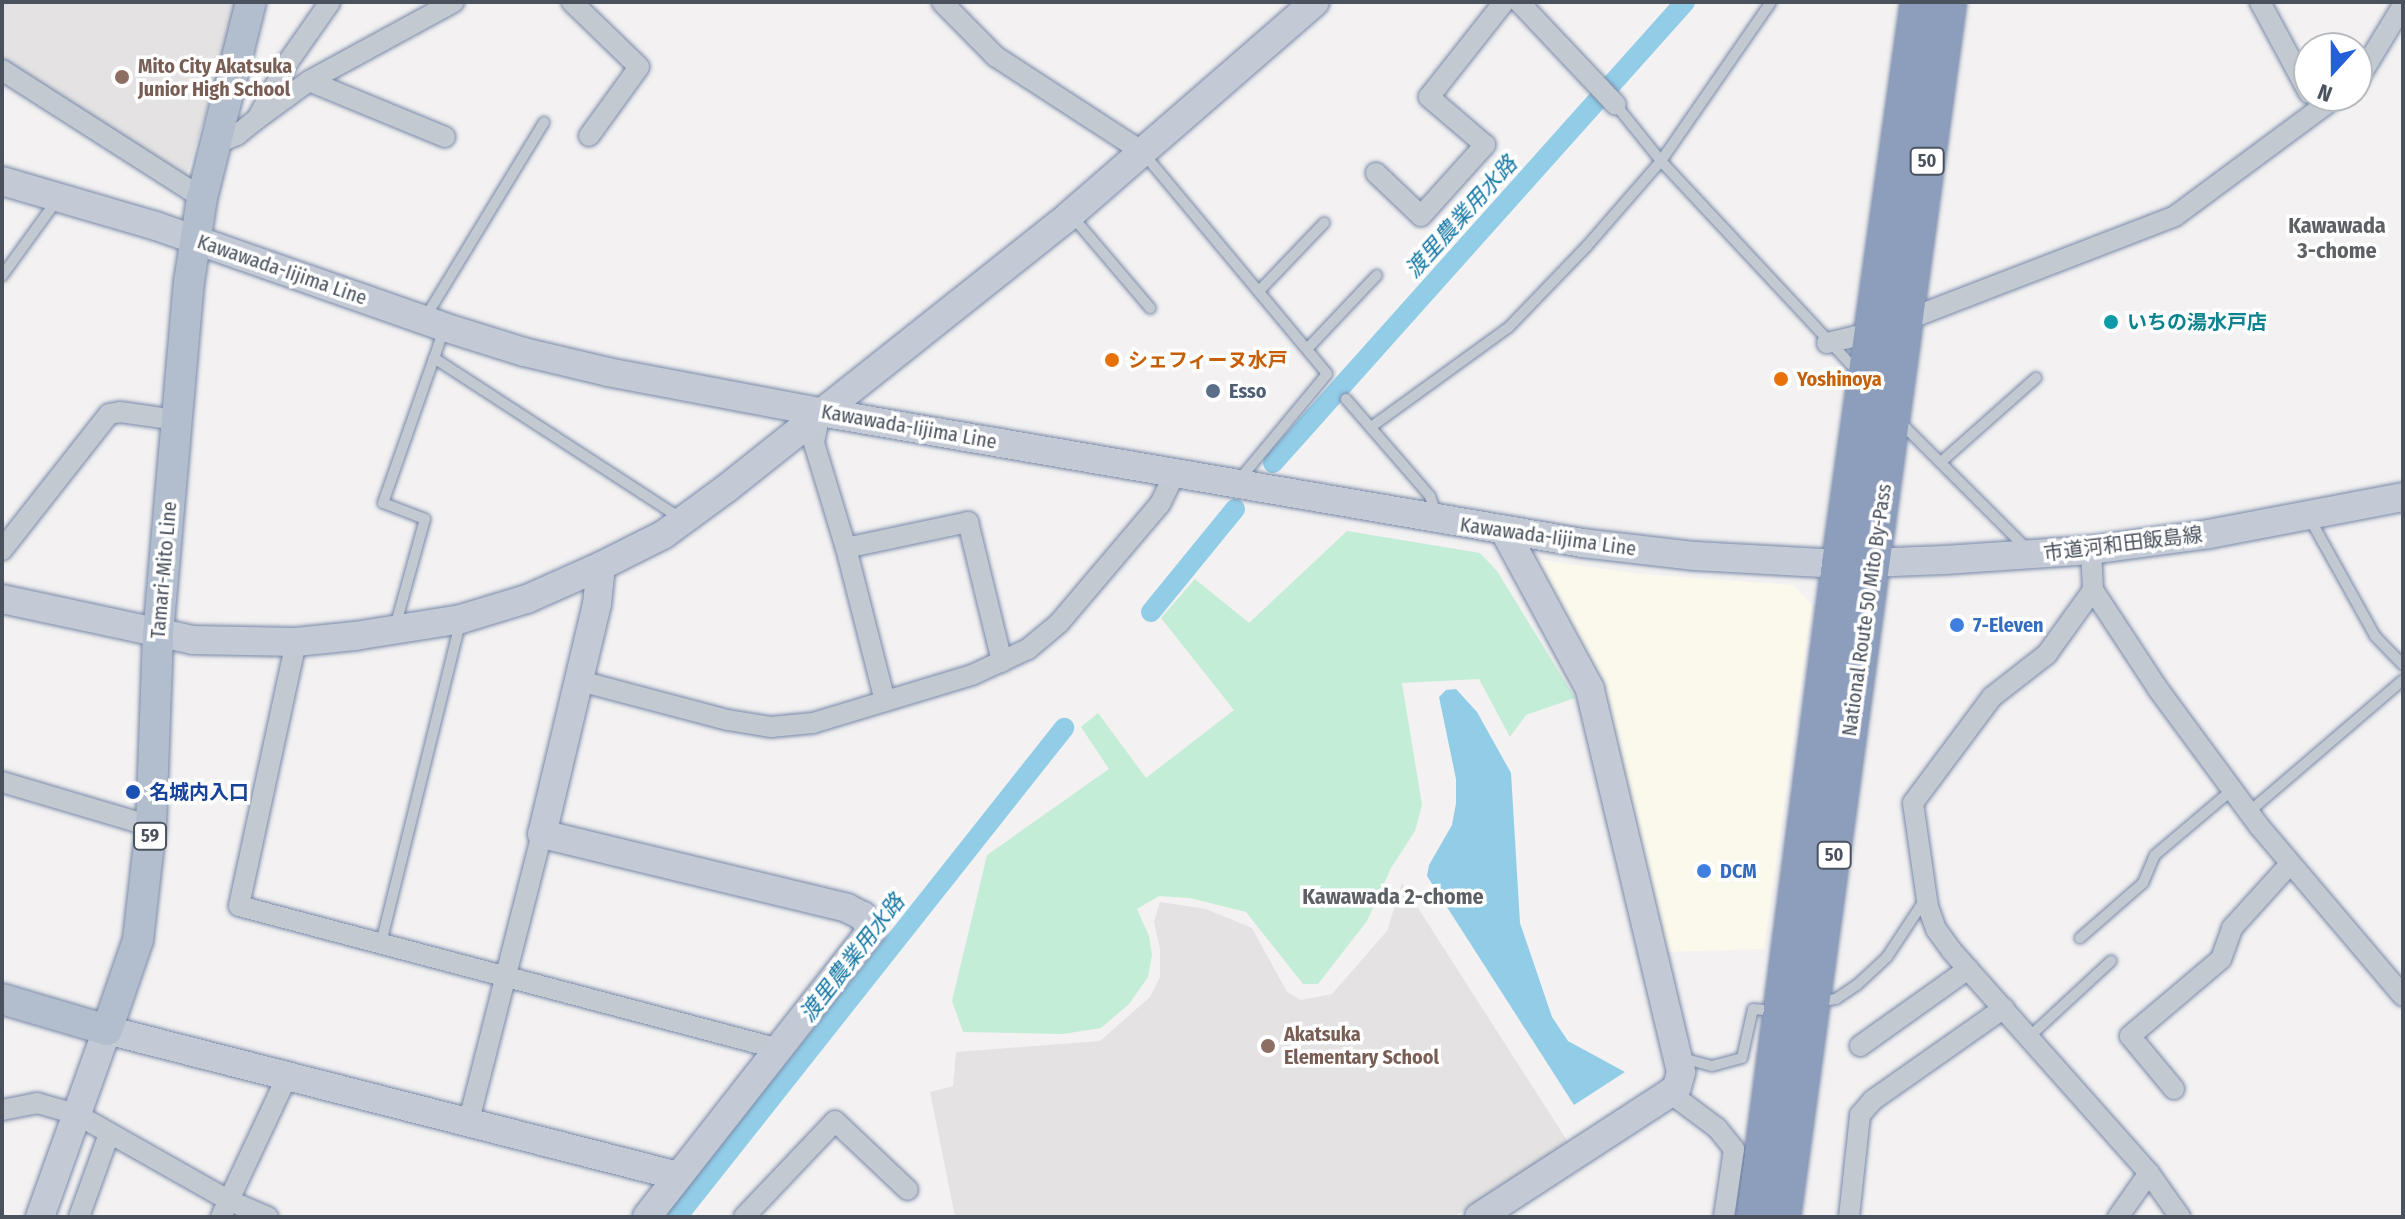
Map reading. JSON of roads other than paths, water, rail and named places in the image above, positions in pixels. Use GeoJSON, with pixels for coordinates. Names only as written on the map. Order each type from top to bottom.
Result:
{"type":"FeatureCollection","features":[{"type":"Feature","properties":{"kind":"highway","name":"National Route 50 Mito By-Pass"},"geometry":{"type":"LineString","coordinates":[[1890,326],[1919,2]]}},
{"type":"Feature","properties":{"kind":"highway","name":"National Route 50 Mito By-Pass"},"geometry":{"type":"LineString","coordinates":[[1782,1217],[1779,1145],[1857,563],[1890,326],[1948,2]]}},
{"type":"Feature","properties":{"kind":"highway","name":"National Route 50 Mito By-Pass"},"geometry":{"type":"LineString","coordinates":[[1755,1217],[1779,1145]]}},
{"type":"Feature","properties":{"kind":"main road","name":"Tamari-Mito Line"},"geometry":{"type":"LineString","coordinates":[[107,1030],[138,940],[151,826],[158,635],[194,240],[251,2]]}},
{"type":"Feature","properties":{"kind":"main road"},"geometry":{"type":"LineString","coordinates":[[2,999],[107,1030]]}},
{"type":"Feature","properties":{"kind":"street"},"geometry":{"type":"LineString","coordinates":[[257,119],[288,62],[330,2]]}},
{"type":"Feature","properties":{"kind":"street"},"geometry":{"type":"LineString","coordinates":[[215,144],[237,135],[309,81],[454,2]]}},
{"type":"Feature","properties":{"kind":"street"},"geometry":{"type":"LineString","coordinates":[[572,2],[639,67],[589,136]]}},
{"type":"Feature","properties":{"kind":"street"},"geometry":{"type":"LineString","coordinates":[[942,2],[995,56],[1143,152]]}},
{"type":"Feature","properties":{"kind":"street"},"geometry":{"type":"LineString","coordinates":[[2,599],[158,635],[193,640],[296,642],[461,619],[527,599],[601,566],[663,535],[684,520],[1071,214],[1315,2]]}},
{"type":"Feature","properties":{"kind":"street"},"geometry":{"type":"LineString","coordinates":[[1376,173],[1421,216],[1485,145],[1429,97],[1504,2]]}},
{"type":"Feature","properties":{"kind":"street"},"geometry":{"type":"LineString","coordinates":[[1519,2],[1616,105]]}},
{"type":"Feature","properties":{"kind":"street"},"geometry":{"type":"LineString","coordinates":[[2260,2],[2293,64]]}},
{"type":"Feature","properties":{"kind":"street"},"geometry":{"type":"LineString","coordinates":[[2373,55],[2403,5]]}},
{"type":"Feature","properties":{"kind":"street"},"geometry":{"type":"LineString","coordinates":[[2,70],[202,198]]}},
{"type":"Feature","properties":{"kind":"street"},"geometry":{"type":"LineString","coordinates":[[309,81],[445,137]]}},
{"type":"Feature","properties":{"kind":"street"},"geometry":{"type":"LineString","coordinates":[[1827,343],[1890,326],[2175,216],[2297,112]]}},
{"type":"Feature","properties":{"kind":"street","name":"Kawawada-Iijima Line"},"geometry":{"type":"LineString","coordinates":[[2,181],[194,240],[434,324],[524,352],[608,372],[1505,532],[1695,556],[1857,563]]}},
{"type":"Feature","properties":{"kind":"street"},"geometry":{"type":"LineString","coordinates":[[820,412],[814,443],[846,548],[885,701]]}},
{"type":"Feature","properties":{"kind":"street"},"geometry":{"type":"LineString","coordinates":[[2,550],[109,414],[177,420]]}},
{"type":"Feature","properties":{"kind":"street"},"geometry":{"type":"LineString","coordinates":[[580,681],[728,720],[771,727],[813,723],[1002,662],[1028,649],[1059,623],[1160,504],[1175,473]]}},
{"type":"Feature","properties":{"kind":"street","name":"市道河和田飯島線"},"geometry":{"type":"LineString","coordinates":[[1857,563],[2091,550],[2309,517],[2403,497]]}},
{"type":"Feature","properties":{"kind":"street"},"geometry":{"type":"LineString","coordinates":[[846,548],[968,522],[1002,662]]}},
{"type":"Feature","properties":{"kind":"street"},"geometry":{"type":"LineString","coordinates":[[1479,1217],[1670,1093],[1677,1087],[1681,1072],[1590,689],[1505,532]]}},
{"type":"Feature","properties":{"kind":"street"},"geometry":{"type":"LineString","coordinates":[[2091,550],[2093,590],[2158,689],[2290,864],[2403,996]]}},
{"type":"Feature","properties":{"kind":"street"},"geometry":{"type":"LineString","coordinates":[[468,1124],[580,681],[597,604],[601,566]]}},
{"type":"Feature","properties":{"kind":"street"},"geometry":{"type":"LineString","coordinates":[[2093,590],[2047,654],[1992,697],[1913,803],[1928,907],[1936,929],[2149,1173],[2180,1217]]}},
{"type":"Feature","properties":{"kind":"street"},"geometry":{"type":"LineString","coordinates":[[296,642],[239,906],[779,1049]]}},
{"type":"Feature","properties":{"kind":"street"},"geometry":{"type":"LineString","coordinates":[[2,782],[151,826]]}},
{"type":"Feature","properties":{"kind":"street"},"geometry":{"type":"LineString","coordinates":[[542,834],[847,908],[863,916],[871,931],[647,1217]]}},
{"type":"Feature","properties":{"kind":"street"},"geometry":{"type":"LineString","coordinates":[[2174,1089],[2130,1036],[2221,959],[2232,928],[2290,864]]}},
{"type":"Feature","properties":{"kind":"street"},"geometry":{"type":"LineString","coordinates":[[1860,1046],[1968,969]]}},
{"type":"Feature","properties":{"kind":"street"},"geometry":{"type":"LineString","coordinates":[[1849,1217],[1860,1115],[1873,1100],[2004,1008]]}},
{"type":"Feature","properties":{"kind":"street"},"geometry":{"type":"LineString","coordinates":[[40,1217],[107,1030],[286,1079],[678,1176]]}},
{"type":"Feature","properties":{"kind":"street"},"geometry":{"type":"LineString","coordinates":[[225,1209],[286,1079]]}},
{"type":"Feature","properties":{"kind":"street"},"geometry":{"type":"LineString","coordinates":[[1670,1093],[1717,1128],[1734,1149],[1724,1217]]}},
{"type":"Feature","properties":{"kind":"street"},"geometry":{"type":"LineString","coordinates":[[2,1110],[37,1103],[76,1114],[225,1209],[268,1217]]}},
{"type":"Feature","properties":{"kind":"street"},"geometry":{"type":"LineString","coordinates":[[744,1217],[835,1121],[908,1190]]}},
{"type":"Feature","properties":{"kind":"street"},"geometry":{"type":"LineString","coordinates":[[79,1217],[109,1134]]}},
{"type":"Feature","properties":{"kind":"street"},"geometry":{"type":"LineString","coordinates":[[2118,1217],[2149,1173]]}},
{"type":"Feature","properties":{"kind":"lane"},"geometry":{"type":"LineString","coordinates":[[1371,427],[1509,327],[1661,161],[1771,2]]}},
{"type":"Feature","properties":{"kind":"lane"},"geometry":{"type":"LineString","coordinates":[[1616,105],[1661,161],[1827,343],[2033,555]]}},
{"type":"Feature","properties":{"kind":"lane"},"geometry":{"type":"LineString","coordinates":[[394,630],[425,519],[383,503],[434,358],[434,324],[544,122]]}},
{"type":"Feature","properties":{"kind":"lane"},"geometry":{"type":"LineString","coordinates":[[1143,152],[1327,374],[1236,484]]}},
{"type":"Feature","properties":{"kind":"lane"},"geometry":{"type":"LineString","coordinates":[[2,276],[59,197]]}},
{"type":"Feature","properties":{"kind":"lane"},"geometry":{"type":"LineString","coordinates":[[1071,214],[1150,308]]}},
{"type":"Feature","properties":{"kind":"lane"},"geometry":{"type":"LineString","coordinates":[[1260,290],[1324,223]]}},
{"type":"Feature","properties":{"kind":"lane"},"geometry":{"type":"LineString","coordinates":[[1308,348],[1377,275]]}},
{"type":"Feature","properties":{"kind":"lane"},"geometry":{"type":"LineString","coordinates":[[434,358],[684,520]]}},
{"type":"Feature","properties":{"kind":"lane"},"geometry":{"type":"LineString","coordinates":[[1941,462],[2036,378]]}},
{"type":"Feature","properties":{"kind":"lane"},"geometry":{"type":"LineString","coordinates":[[1346,399],[1430,496],[1439,521]]}},
{"type":"Feature","properties":{"kind":"lane"},"geometry":{"type":"LineString","coordinates":[[2309,517],[2344,574],[2375,636],[2403,665]]}},
{"type":"Feature","properties":{"kind":"lane"},"geometry":{"type":"LineString","coordinates":[[381,943],[461,619]]}},
{"type":"Feature","properties":{"kind":"lane"},"geometry":{"type":"LineString","coordinates":[[2250,811],[2403,680]]}},
{"type":"Feature","properties":{"kind":"lane"},"geometry":{"type":"LineString","coordinates":[[2080,938],[2143,883],[2155,855],[2233,789]]}},
{"type":"Feature","properties":{"kind":"lane"},"geometry":{"type":"LineString","coordinates":[[1678,1058],[1712,1066],[1742,1058],[1753,1009],[1797,1007],[1836,999],[1857,985],[1887,957],[1920,907],[1928,907]]}},
{"type":"Feature","properties":{"kind":"lane"},"geometry":{"type":"LineString","coordinates":[[2029,1037],[2111,961]]}},
{"type":"Feature","properties":{"kind":"water"},"geometry":{"type":"Polygon","coordinates":[[[1456,689],[1477,712],[1511,773],[1520,923],[1552,1017],[1568,1041],[1625,1072],[1574,1105],[1427,876],[1429,865],[1452,825],[1456,803],[1456,779],[1439,697],[1446,690],[1456,689]]]}},
{"type":"Feature","properties":{"kind":"waterway","name":"渡里農業用水路"},"geometry":{"type":"LineString","coordinates":[[1273,463],[1685,2]]}},
{"type":"Feature","properties":{"kind":"waterway","name":"渡里農業用水路"},"geometry":{"type":"LineString","coordinates":[[1151,612],[1235,509]]}},
{"type":"Feature","properties":{"kind":"waterway","name":"渡里農業用水路"},"geometry":{"type":"LineString","coordinates":[[677,1217],[1064,728]]}},
{"type":"Feature","properties":{"kind":"place","name":"Mito City Akatsuka Junior High School"},"geometry":{"type":"Point","coordinates":[122,77]}},
{"type":"Feature","properties":{"kind":"place","name":"いちの湯水戸店"},"geometry":{"type":"Point","coordinates":[2111,322]}},
{"type":"Feature","properties":{"kind":"place","name":"シェフィーヌ水戸"},"geometry":{"type":"Point","coordinates":[1112,360]}},
{"type":"Feature","properties":{"kind":"place","name":"Yoshinoya"},"geometry":{"type":"Point","coordinates":[1781,379]}},
{"type":"Feature","properties":{"kind":"place","name":"Esso"},"geometry":{"type":"Point","coordinates":[1213,391]}},
{"type":"Feature","properties":{"kind":"place","name":"7-Eleven"},"geometry":{"type":"Point","coordinates":[1957,625]}},
{"type":"Feature","properties":{"kind":"place","name":"名城内入口"},"geometry":{"type":"Point","coordinates":[133,792]}},
{"type":"Feature","properties":{"kind":"place","name":"DCM"},"geometry":{"type":"Point","coordinates":[1704,871]}},
{"type":"Feature","properties":{"kind":"place","name":"Akatsuka Elementary School"},"geometry":{"type":"Point","coordinates":[1268,1046]}},
{"type":"Feature","properties":{"kind":"district","name":"Kawawada 3-chome"},"geometry":{"type":"Point","coordinates":[2337,238]}},
{"type":"Feature","properties":{"kind":"district","name":"Kawawada 2-chome"},"geometry":{"type":"Point","coordinates":[1393,897]}}]}
